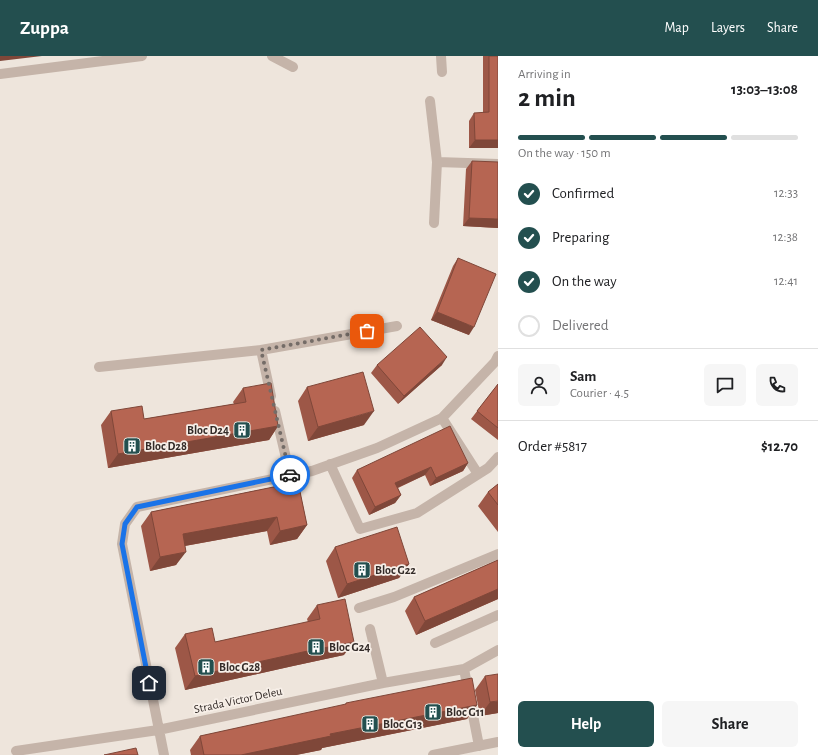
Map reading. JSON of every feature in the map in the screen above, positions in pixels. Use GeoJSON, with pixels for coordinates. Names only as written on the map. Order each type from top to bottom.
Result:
{"type":"FeatureCollection","features":[{"type":"Feature","properties":{"kind":"street"},"geometry":{"type":"LineString","coordinates":[[0,74],[142,56]]}},
{"type":"Feature","properties":{"kind":"street"},"geometry":{"type":"LineString","coordinates":[[272,56],[293,67]]}},
{"type":"Feature","properties":{"kind":"street"},"geometry":{"type":"LineString","coordinates":[[441,56],[442,72]]}},
{"type":"Feature","properties":{"kind":"street"},"geometry":{"type":"LineString","coordinates":[[430,102],[437,162],[434,223]]}},
{"type":"Feature","properties":{"kind":"street"},"geometry":{"type":"LineString","coordinates":[[437,162],[498,164]]}},
{"type":"Feature","properties":{"kind":"street"},"geometry":{"type":"LineString","coordinates":[[99,367],[261,350],[397,326]]}},
{"type":"Feature","properties":{"kind":"street"},"geometry":{"type":"LineString","coordinates":[[261,350],[290,475]]}},
{"type":"Feature","properties":{"kind":"street"},"geometry":{"type":"LineString","coordinates":[[164,755],[122,544],[125,524],[137,507],[312,471],[377,448],[442,418],[495,362],[498,356]]}},
{"type":"Feature","properties":{"kind":"street"},"geometry":{"type":"LineString","coordinates":[[442,418],[478,474]]}},
{"type":"Feature","properties":{"kind":"street"},"geometry":{"type":"LineString","coordinates":[[330,464],[360,529],[417,513],[488,468],[498,457]]}},
{"type":"Feature","properties":{"kind":"street"},"geometry":{"type":"LineString","coordinates":[[359,608],[394,597],[498,554]]}},
{"type":"Feature","properties":{"kind":"street"},"geometry":{"type":"LineString","coordinates":[[435,643],[498,615]]}},
{"type":"Feature","properties":{"kind":"street"},"geometry":{"type":"LineString","coordinates":[[370,629],[383,684]]}},
{"type":"Feature","properties":{"kind":"street","name":"Strada Victor Deleu"},"geometry":{"type":"LineString","coordinates":[[16,751],[158,730],[464,669],[498,650]]}},
{"type":"Feature","properties":{"kind":"street"},"geometry":{"type":"LineString","coordinates":[[464,669],[480,746]]}},
{"type":"Feature","properties":{"kind":"street"},"geometry":{"type":"LineString","coordinates":[[433,755],[498,742]]}},
{"type":"Feature","properties":{"kind":"building"},"geometry":{"type":"Polygon","coordinates":[[[489,56],[498,56],[498,140],[475,140],[474,113],[489,112],[489,56]]]}},
{"type":"Feature","properties":{"kind":"building"},"geometry":{"type":"Polygon","coordinates":[[[472,161],[498,162],[498,219],[469,218],[472,161]]]}},
{"type":"Feature","properties":{"kind":"building"},"geometry":{"type":"Polygon","coordinates":[[[458,258],[496,274],[474,327],[437,312],[458,258]]]}},
{"type":"Feature","properties":{"kind":"building"},"geometry":{"type":"Polygon","coordinates":[[[420,327],[447,357],[404,396],[377,365],[420,327]]]}},
{"type":"Feature","properties":{"kind":"building"},"geometry":{"type":"Polygon","coordinates":[[[363,372],[374,411],[318,427],[307,387],[363,372]]]}},
{"type":"Feature","properties":{"kind":"building"},"geometry":{"type":"Polygon","coordinates":[[[271,383],[278,426],[118,454],[111,411],[142,406],[144,419],[246,402],[243,388],[271,383]]]}},
{"type":"Feature","properties":{"kind":"building"},"geometry":{"type":"Polygon","coordinates":[[[498,384],[498,428],[477,411],[498,384]]]}},
{"type":"Feature","properties":{"kind":"building"},"geometry":{"type":"Polygon","coordinates":[[[450,426],[468,463],[436,478],[431,467],[395,483],[401,495],[375,507],[357,470],[450,426]]]}},
{"type":"Feature","properties":{"kind":"building"},"geometry":{"type":"Polygon","coordinates":[[[298,482],[307,525],[280,531],[277,517],[183,534],[186,552],[160,557],[151,512],[298,482]]]}},
{"type":"Feature","properties":{"kind":"building"},"geometry":{"type":"Polygon","coordinates":[[[498,484],[498,505],[488,492],[498,484]]]}},
{"type":"Feature","properties":{"kind":"building"},"geometry":{"type":"Polygon","coordinates":[[[397,527],[409,564],[347,584],[335,547],[397,527]]]}},
{"type":"Feature","properties":{"kind":"building"},"geometry":{"type":"Polygon","coordinates":[[[498,560],[498,589],[425,621],[414,597],[498,560]]]}},
{"type":"Feature","properties":{"kind":"building"},"geometry":{"type":"Polygon","coordinates":[[[345,599],[354,642],[195,676],[185,634],[212,628],[215,642],[320,619],[317,605],[345,599]]]}},
{"type":"Feature","properties":{"kind":"building"},"geometry":{"type":"Polygon","coordinates":[[[498,674],[498,701],[490,702],[485,676],[498,674]]]}},
{"type":"Feature","properties":{"kind":"building"},"geometry":{"type":"Polygon","coordinates":[[[472,678],[477,705],[330,734],[331,736],[241,755],[204,755],[200,736],[346,703],[472,678]]]}},
{"type":"Feature","properties":{"kind":"building"},"geometry":{"type":"Polygon","coordinates":[[[136,748],[138,755],[104,755],[136,748]]]}},
{"type":"Feature","properties":{"kind":"way so far"},"geometry":{"type":"LineString","coordinates":[[290,475],[261,350],[367,331]]}},
{"type":"Feature","properties":{"kind":"place","name":"Bloc D24"},"geometry":{"type":"Point","coordinates":[242,430]}},
{"type":"Feature","properties":{"kind":"place","name":"Bloc D28"},"geometry":{"type":"Point","coordinates":[132,446]}},
{"type":"Feature","properties":{"kind":"place","name":"Bloc G22"},"geometry":{"type":"Point","coordinates":[362,570]}},
{"type":"Feature","properties":{"kind":"place","name":"Bloc G24"},"geometry":{"type":"Point","coordinates":[316,647]}},
{"type":"Feature","properties":{"kind":"place","name":"Bloc G28"},"geometry":{"type":"Point","coordinates":[206,667]}},
{"type":"Feature","properties":{"kind":"place","name":"Bloc G11"},"geometry":{"type":"Point","coordinates":[433,712]}},
{"type":"Feature","properties":{"kind":"place","name":"Bloc G13"},"geometry":{"type":"Point","coordinates":[370,724]}},
{"type":"Feature","properties":{"kind":"route"},"geometry":{"type":"LineString","coordinates":[[149,683],[122,544],[125,524],[137,507],[290,475]]}}]}
